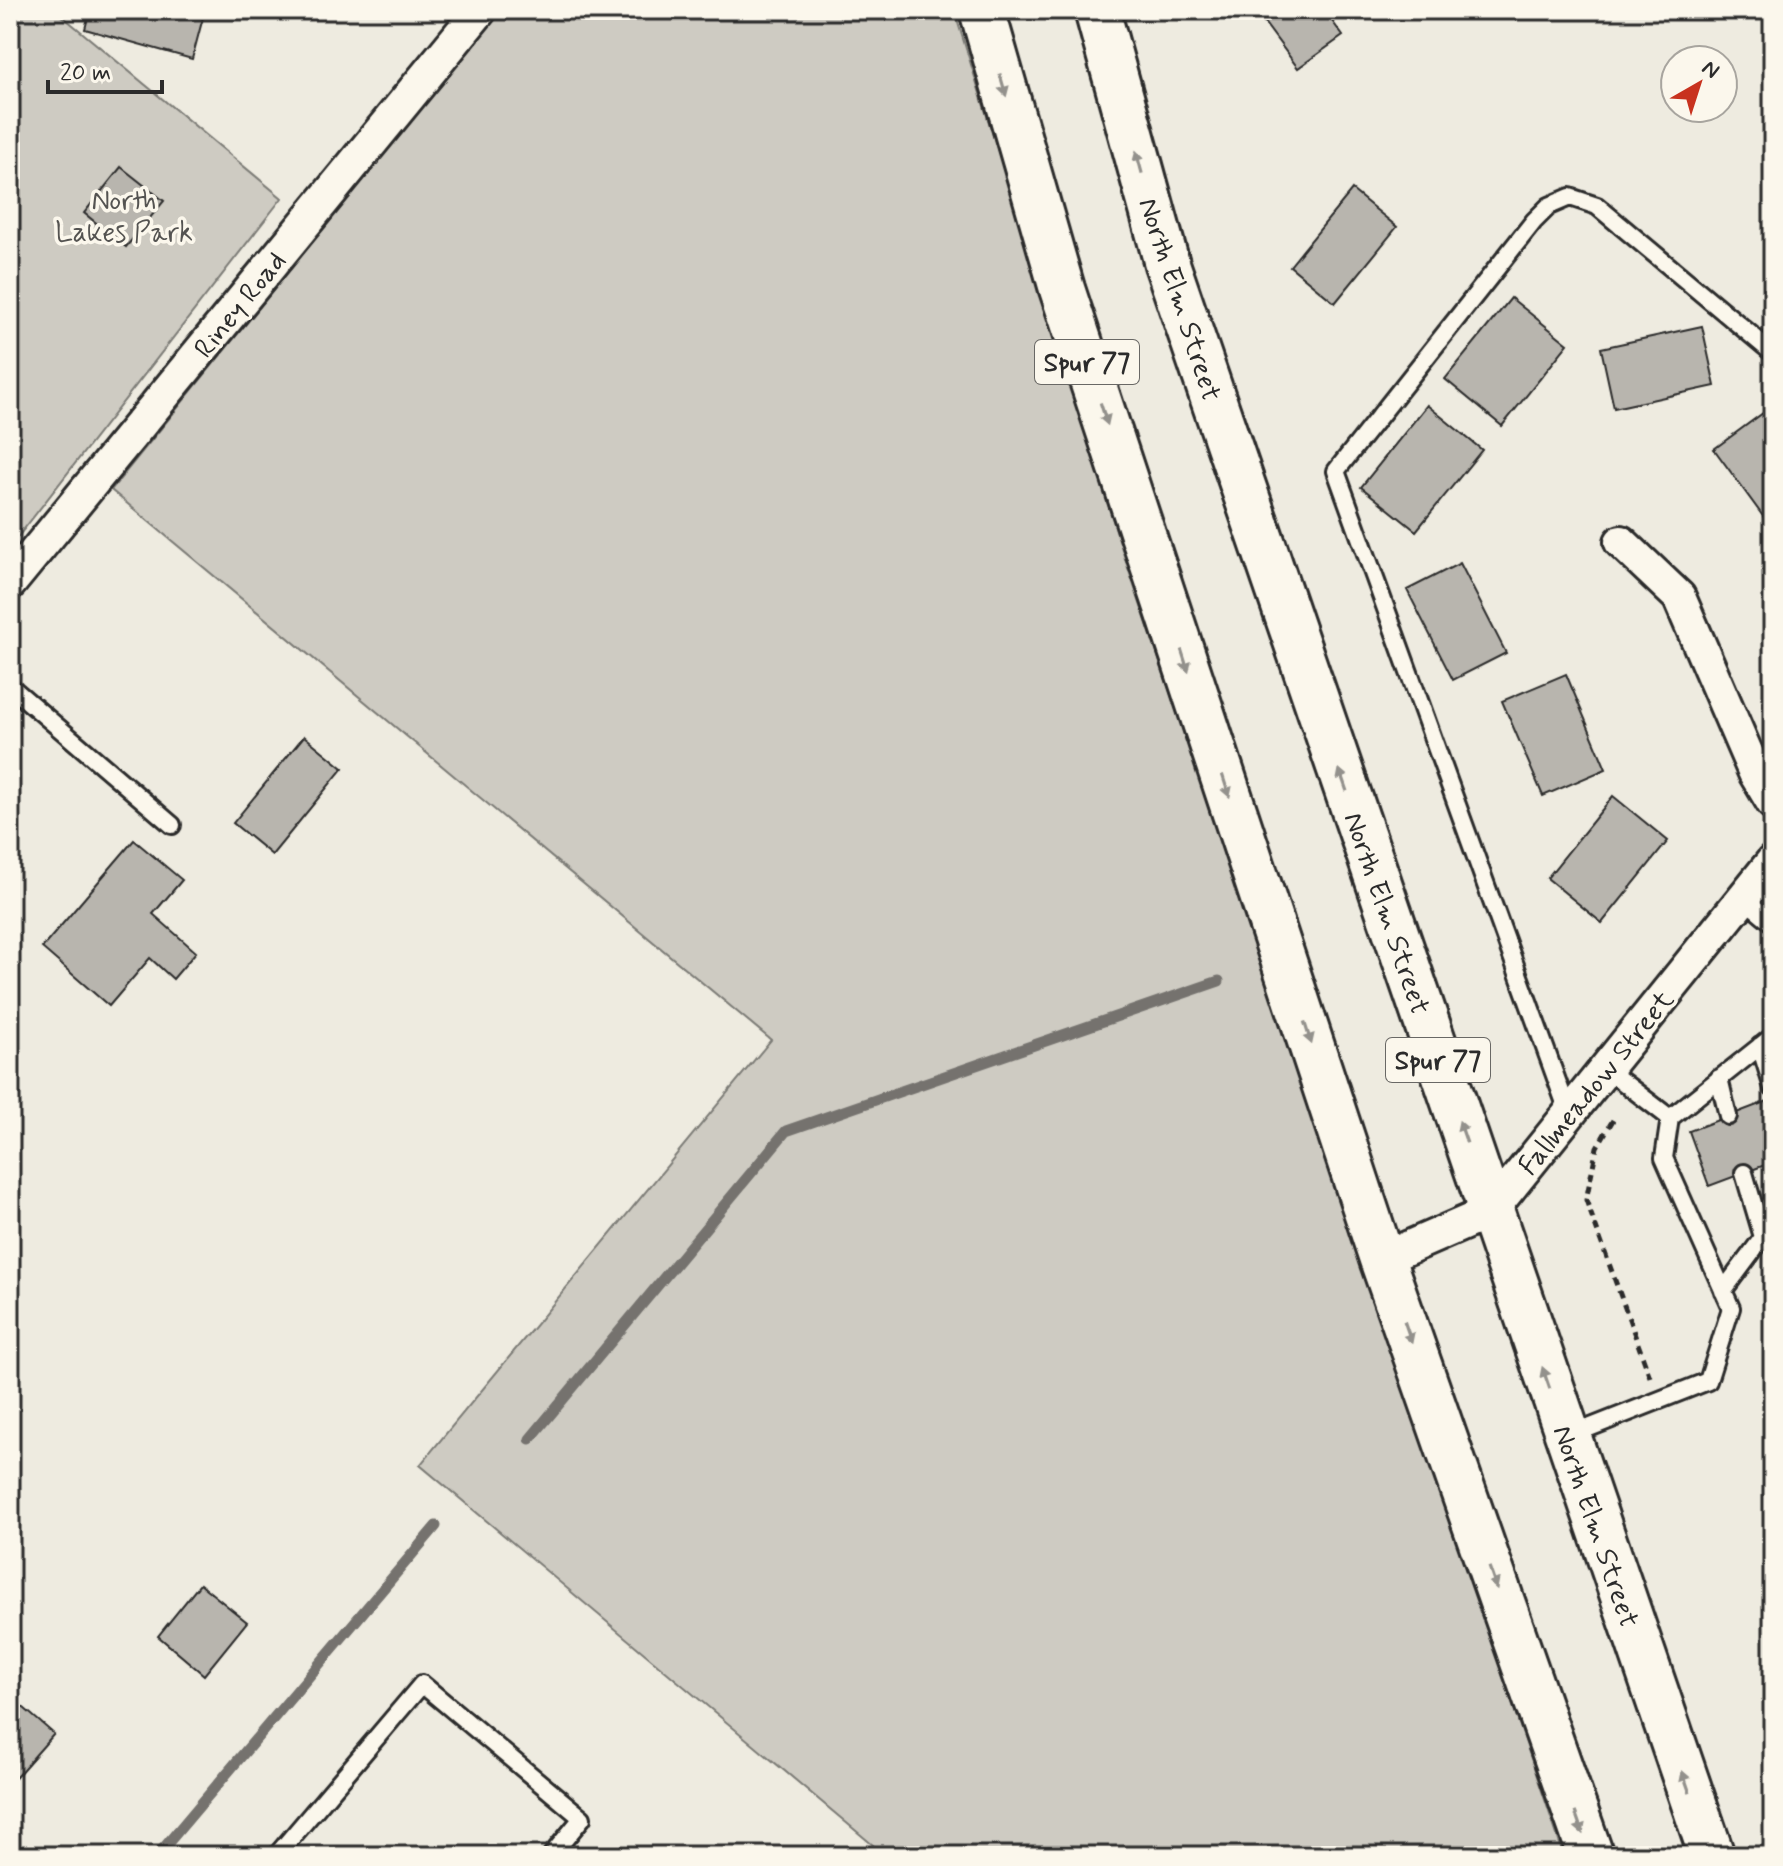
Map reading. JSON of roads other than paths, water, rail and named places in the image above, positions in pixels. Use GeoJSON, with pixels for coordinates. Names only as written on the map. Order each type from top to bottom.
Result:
{"type":"FeatureCollection","features":[{"type":"Feature","properties":{"kind":"main road","name":"Spur 77"},"geometry":{"type":"LineString","coordinates":[[982,10],[1062,289],[1382,1259],[1591,1856]]}},
{"type":"Feature","properties":{"kind":"main road","name":"North Elm Street"},"geometry":{"type":"LineString","coordinates":[[1097,10],[1167,264],[1566,1437],[1712,1856]]}},
{"type":"Feature","properties":{"kind":"street","name":"Riney Road"},"geometry":{"type":"LineString","coordinates":[[10,583],[467,15]]}},
{"type":"Feature","properties":{"kind":"street"},"geometry":{"type":"LineString","coordinates":[[1621,542],[1679,597],[1755,773],[1773,803]]}},
{"type":"Feature","properties":{"kind":"street","name":"Fallmeadow Street"},"geometry":{"type":"LineString","coordinates":[[1382,1259],[1490,1212],[1773,861]]}},
{"type":"Feature","properties":{"kind":"lane"},"geometry":{"type":"LineString","coordinates":[[1569,1114],[1336,471],[1534,221],[1549,206],[1570,197],[1597,206],[1773,353]]}},
{"type":"Feature","properties":{"kind":"lane"},"geometry":{"type":"LineString","coordinates":[[10,686],[172,825]]}},
{"type":"Feature","properties":{"kind":"lane"},"geometry":{"type":"LineString","coordinates":[[1743,898],[1773,923]]}},
{"type":"Feature","properties":{"kind":"lane"},"geometry":{"type":"LineString","coordinates":[[1566,1437],[1708,1381],[1731,1308],[1664,1158],[1670,1118],[1766,1041],[1773,1088]]}},
{"type":"Feature","properties":{"kind":"lane"},"geometry":{"type":"LineString","coordinates":[[1606,1069],[1670,1118]]}},
{"type":"Feature","properties":{"kind":"lane"},"geometry":{"type":"LineString","coordinates":[[1719,1078],[1728,1116]]}},
{"type":"Feature","properties":{"kind":"lane"},"geometry":{"type":"LineString","coordinates":[[1723,1291],[1768,1230],[1744,1173]]}},
{"type":"Feature","properties":{"kind":"lane"},"geometry":{"type":"LineString","coordinates":[[276,1856],[422,1684],[582,1818],[551,1856]]}},
{"type":"Feature","properties":{"kind":"waterway"},"geometry":{"type":"LineString","coordinates":[[530,1439],[786,1131],[1219,981]]}},
{"type":"Feature","properties":{"kind":"waterway"},"geometry":{"type":"LineString","coordinates":[[157,1856],[436,1526]]}},
{"type":"Feature","properties":{"kind":"park label","name":"North Lakes Park"},"geometry":{"type":"Point","coordinates":[124,215]}}]}
